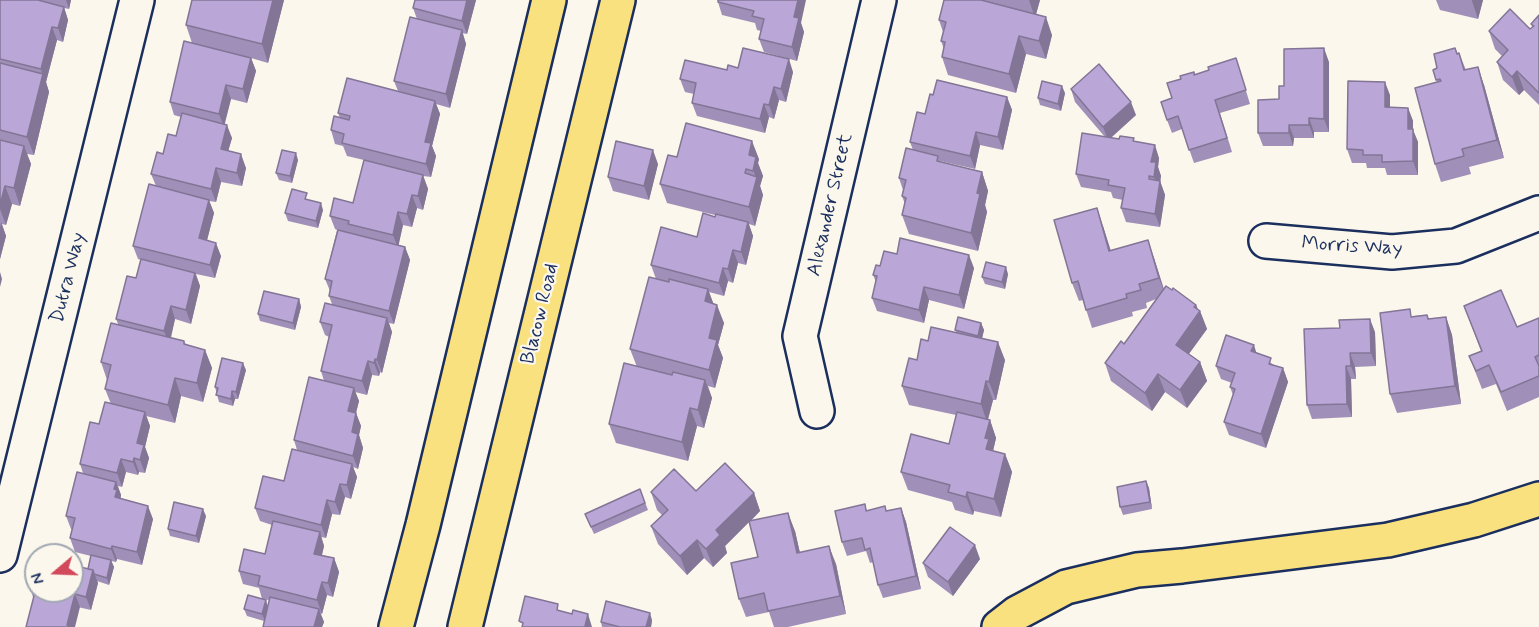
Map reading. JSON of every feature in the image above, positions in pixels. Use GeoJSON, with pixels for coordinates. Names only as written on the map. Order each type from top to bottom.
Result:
{"type":"FeatureCollection","features":[{"type":"Feature","properties":{"kind":"main road"},"geometry":{"type":"LineString","coordinates":[[396,627],[426,514],[549,0]]}},
{"type":"Feature","properties":{"kind":"main road","name":"Blacow Road"},"geometry":{"type":"LineString","coordinates":[[465,627],[618,0]]}},
{"type":"Feature","properties":{"kind":"main road"},"geometry":{"type":"LineString","coordinates":[[999,627],[1017,613],[1066,587],[1127,572],[1388,540],[1474,520],[1539,499]]}},
{"type":"Feature","properties":{"kind":"street","name":"Dutra Way"},"geometry":{"type":"LineString","coordinates":[[0,555],[137,0]]}},
{"type":"Feature","properties":{"kind":"street","name":"Alexander Street"},"geometry":{"type":"LineString","coordinates":[[817,411],[800,336],[879,0]]}},
{"type":"Feature","properties":{"kind":"street","name":"Morris Way"},"geometry":{"type":"LineString","coordinates":[[1266,241],[1392,252],[1456,246],[1539,213]]}},
{"type":"Feature","properties":{"kind":"building"},"geometry":{"type":"Polygon","coordinates":[[[0,0],[38,0],[64,7],[58,28],[52,27],[41,69],[0,59],[0,0]]]}},
{"type":"Feature","properties":{"kind":"building"},"geometry":{"type":"Polygon","coordinates":[[[192,0],[273,0],[262,44],[186,25],[192,0]]]}},
{"type":"Feature","properties":{"kind":"building"},"geometry":{"type":"Polygon","coordinates":[[[415,0],[467,0],[462,21],[413,8],[415,0]]]}},
{"type":"Feature","properties":{"kind":"building"},"geometry":{"type":"Polygon","coordinates":[[[718,0],[798,0],[794,17],[799,18],[792,47],[759,39],[764,19],[752,16],[754,11],[718,2],[718,0]]]}},
{"type":"Feature","properties":{"kind":"building"},"geometry":{"type":"Polygon","coordinates":[[[944,0],[981,0],[1046,17],[1039,41],[1019,36],[1009,74],[942,57],[945,42],[941,41],[946,22],[939,20],[944,0]]]}},
{"type":"Feature","properties":{"kind":"building"},"geometry":{"type":"Polygon","coordinates":[[[1510,9],[1530,29],[1534,26],[1531,24],[1539,15],[1539,93],[1517,71],[1512,77],[1497,62],[1508,50],[1489,31],[1510,9]]]}},
{"type":"Feature","properties":{"kind":"building"},"geometry":{"type":"Polygon","coordinates":[[[410,17],[462,30],[446,94],[394,81],[410,17]]]}},
{"type":"Feature","properties":{"kind":"building"},"geometry":{"type":"Polygon","coordinates":[[[184,41],[251,58],[243,89],[226,85],[219,114],[170,102],[184,41]]]}},
{"type":"Feature","properties":{"kind":"building"},"geometry":{"type":"Polygon","coordinates":[[[743,48],[789,59],[781,89],[774,87],[769,105],[764,104],[760,119],[692,103],[696,83],[680,79],[685,60],[727,70],[728,65],[738,68],[743,48]]]}},
{"type":"Feature","properties":{"kind":"building"},"geometry":{"type":"Polygon","coordinates":[[[1324,48],[1324,119],[1309,118],[1309,125],[1289,125],[1289,133],[1258,133],[1258,100],[1279,99],[1279,86],[1284,86],[1284,49],[1324,48]]]}},
{"type":"Feature","properties":{"kind":"building"},"geometry":{"type":"Polygon","coordinates":[[[1455,48],[1457,54],[1459,53],[1464,70],[1478,67],[1497,140],[1462,149],[1464,156],[1435,164],[1415,88],[1441,81],[1436,80],[1433,70],[1437,68],[1434,54],[1455,48]]]}},
{"type":"Feature","properties":{"kind":"building"},"geometry":{"type":"Polygon","coordinates":[[[1236,58],[1246,90],[1215,100],[1227,138],[1189,150],[1178,116],[1167,120],[1161,102],[1172,98],[1167,83],[1181,79],[1180,76],[1194,72],[1194,75],[1209,70],[1208,67],[1236,58]]]}},
{"type":"Feature","properties":{"kind":"building"},"geometry":{"type":"Polygon","coordinates":[[[0,63],[43,74],[27,137],[0,130],[0,63]]]}},
{"type":"Feature","properties":{"kind":"building"},"geometry":{"type":"Polygon","coordinates":[[[1099,64],[1131,102],[1103,127],[1071,89],[1099,64]]]}},
{"type":"Feature","properties":{"kind":"building"},"geometry":{"type":"Polygon","coordinates":[[[347,78],[435,101],[425,142],[431,143],[426,164],[342,143],[344,134],[331,130],[334,116],[349,120],[350,116],[338,113],[347,78]]]}},
{"type":"Feature","properties":{"kind":"building"},"geometry":{"type":"Polygon","coordinates":[[[937,80],[1007,97],[998,137],[976,132],[970,156],[910,142],[917,112],[925,114],[930,94],[933,95],[937,80]]]}},
{"type":"Feature","properties":{"kind":"building"},"geometry":{"type":"Polygon","coordinates":[[[1042,81],[1062,86],[1058,104],[1038,98],[1042,81]]]}},
{"type":"Feature","properties":{"kind":"building"},"geometry":{"type":"Polygon","coordinates":[[[1348,81],[1385,82],[1385,107],[1408,108],[1408,129],[1413,129],[1413,161],[1382,162],[1382,155],[1363,155],[1363,150],[1347,149],[1348,81]]]}},
{"type":"Feature","properties":{"kind":"building"},"geometry":{"type":"Polygon","coordinates":[[[182,113],[227,125],[221,149],[241,154],[237,173],[216,168],[211,189],[151,174],[157,152],[163,154],[168,134],[176,136],[182,113]]]}},
{"type":"Feature","properties":{"kind":"building"},"geometry":{"type":"Polygon","coordinates":[[[686,123],[752,141],[749,155],[756,157],[753,171],[746,169],[745,173],[757,177],[749,207],[660,184],[668,155],[677,157],[686,123]]]}},
{"type":"Feature","properties":{"kind":"building"},"geometry":{"type":"Polygon","coordinates":[[[1082,133],[1119,139],[1120,136],[1134,138],[1133,141],[1155,145],[1151,162],[1156,162],[1154,177],[1149,176],[1149,179],[1160,181],[1155,214],[1121,208],[1125,188],[1108,185],[1109,180],[1076,174],[1082,133]]]}},
{"type":"Feature","properties":{"kind":"building"},"geometry":{"type":"Polygon","coordinates":[[[0,140],[24,146],[14,188],[5,186],[0,205],[0,140]]]}},
{"type":"Feature","properties":{"kind":"building"},"geometry":{"type":"Polygon","coordinates":[[[616,141],[653,150],[644,186],[608,177],[616,141]]]}},
{"type":"Feature","properties":{"kind":"building"},"geometry":{"type":"Polygon","coordinates":[[[906,148],[938,156],[937,161],[982,172],[977,193],[980,194],[971,233],[902,215],[906,198],[902,196],[906,180],[899,178],[906,148]]]}},
{"type":"Feature","properties":{"kind":"building"},"geometry":{"type":"Polygon","coordinates":[[[282,150],[296,153],[290,176],[276,173],[282,150]]]}},
{"type":"Feature","properties":{"kind":"building"},"geometry":{"type":"Polygon","coordinates":[[[364,160],[423,175],[418,196],[412,195],[407,214],[398,212],[393,235],[348,224],[349,221],[330,216],[334,198],[353,203],[364,160]]]}},
{"type":"Feature","properties":{"kind":"building"},"geometry":{"type":"Polygon","coordinates":[[[149,184],[209,200],[199,238],[216,243],[210,265],[133,246],[149,184]]]}},
{"type":"Feature","properties":{"kind":"building"},"geometry":{"type":"Polygon","coordinates":[[[292,189],[307,193],[305,199],[321,203],[316,221],[285,213],[292,189]]]}},
{"type":"Feature","properties":{"kind":"building"},"geometry":{"type":"Polygon","coordinates":[[[1097,208],[1109,251],[1148,240],[1159,278],[1139,284],[1141,290],[1126,294],[1127,298],[1086,310],[1078,281],[1072,283],[1054,220],[1097,208]]]}},
{"type":"Feature","properties":{"kind":"building"},"geometry":{"type":"Polygon","coordinates":[[[703,213],[748,222],[741,252],[733,250],[728,269],[723,268],[719,283],[651,265],[661,227],[697,237],[703,213]]]}},
{"type":"Feature","properties":{"kind":"building"},"geometry":{"type":"Polygon","coordinates":[[[338,230],[405,247],[389,311],[329,296],[332,281],[325,279],[338,230]]]}},
{"type":"Feature","properties":{"kind":"building"},"geometry":{"type":"Polygon","coordinates":[[[900,238],[969,255],[959,295],[924,287],[919,310],[872,298],[877,276],[873,275],[876,265],[880,266],[884,251],[897,254],[900,238]]]}},
{"type":"Feature","properties":{"kind":"building"},"geometry":{"type":"Polygon","coordinates":[[[141,259],[195,273],[186,310],[171,306],[164,331],[116,319],[127,276],[136,278],[141,259]]]}},
{"type":"Feature","properties":{"kind":"building"},"geometry":{"type":"Polygon","coordinates":[[[986,262],[1006,267],[1002,282],[982,277],[986,262]]]}},
{"type":"Feature","properties":{"kind":"building"},"geometry":{"type":"Polygon","coordinates":[[[649,277],[669,282],[669,279],[708,289],[705,301],[717,305],[709,338],[717,340],[709,370],[630,349],[649,277]]]}},
{"type":"Feature","properties":{"kind":"building"},"geometry":{"type":"Polygon","coordinates":[[[1166,286],[1172,290],[1173,288],[1196,305],[1194,307],[1200,311],[1176,345],[1200,362],[1180,390],[1158,374],[1145,393],[1105,363],[1121,341],[1124,344],[1166,286]]]}},
{"type":"Feature","properties":{"kind":"building"},"geometry":{"type":"Polygon","coordinates":[[[1501,290],[1517,327],[1539,318],[1539,355],[1535,357],[1539,366],[1539,376],[1501,392],[1489,365],[1476,371],[1469,356],[1482,351],[1464,306],[1501,290]]]}},
{"type":"Feature","properties":{"kind":"building"},"geometry":{"type":"Polygon","coordinates":[[[264,291],[299,299],[293,323],[258,314],[264,291]]]}},
{"type":"Feature","properties":{"kind":"building"},"geometry":{"type":"Polygon","coordinates":[[[325,303],[387,318],[377,360],[375,359],[374,363],[368,361],[362,381],[321,371],[332,325],[320,322],[325,303]]]}},
{"type":"Feature","properties":{"kind":"building"},"geometry":{"type":"Polygon","coordinates":[[[1410,309],[1411,317],[1427,315],[1428,319],[1446,317],[1455,386],[1390,394],[1380,313],[1410,309]]]}},
{"type":"Feature","properties":{"kind":"building"},"geometry":{"type":"Polygon","coordinates":[[[958,317],[981,323],[978,336],[955,330],[958,317]]]}},
{"type":"Feature","properties":{"kind":"building"},"geometry":{"type":"Polygon","coordinates":[[[1370,319],[1371,353],[1350,353],[1351,366],[1346,366],[1347,404],[1307,405],[1304,329],[1340,328],[1339,320],[1370,319]]]}},
{"type":"Feature","properties":{"kind":"building"},"geometry":{"type":"Polygon","coordinates":[[[111,323],[184,341],[184,344],[205,350],[197,383],[175,378],[168,405],[105,389],[111,365],[101,362],[111,323]]]}},
{"type":"Feature","properties":{"kind":"building"},"geometry":{"type":"Polygon","coordinates":[[[931,327],[998,342],[989,382],[986,381],[981,404],[902,386],[909,358],[917,360],[921,339],[928,341],[931,327]]]}},
{"type":"Feature","properties":{"kind":"building"},"geometry":{"type":"Polygon","coordinates":[[[1226,335],[1254,345],[1251,351],[1271,358],[1269,364],[1283,368],[1261,434],[1224,422],[1235,389],[1230,387],[1235,373],[1216,366],[1226,335]]]}},
{"type":"Feature","properties":{"kind":"building"},"geometry":{"type":"Polygon","coordinates":[[[222,358],[243,363],[236,392],[232,391],[231,399],[216,395],[218,388],[215,387],[222,358]]]}},
{"type":"Feature","properties":{"kind":"building"},"geometry":{"type":"Polygon","coordinates":[[[624,363],[672,375],[673,372],[705,380],[698,410],[690,408],[682,442],[609,424],[624,363]]]}},
{"type":"Feature","properties":{"kind":"building"},"geometry":{"type":"Polygon","coordinates":[[[309,377],[354,388],[348,411],[356,413],[352,432],[358,434],[353,456],[294,440],[309,377]]]}},
{"type":"Feature","properties":{"kind":"building"},"geometry":{"type":"Polygon","coordinates":[[[105,402],[145,412],[137,443],[144,445],[140,460],[134,458],[133,462],[121,459],[117,473],[80,464],[90,422],[99,424],[105,402]]]}},
{"type":"Feature","properties":{"kind":"building"},"geometry":{"type":"Polygon","coordinates":[[[957,412],[990,420],[985,438],[989,439],[986,449],[1005,454],[994,499],[967,492],[966,497],[948,492],[950,485],[901,472],[911,434],[949,444],[957,412]]]}},
{"type":"Feature","properties":{"kind":"building"},"geometry":{"type":"Polygon","coordinates":[[[292,449],[352,464],[347,485],[340,484],[335,502],[327,500],[321,525],[255,508],[263,476],[284,481],[292,449]]]}},
{"type":"Feature","properties":{"kind":"building"},"geometry":{"type":"Polygon","coordinates":[[[725,463],[754,493],[716,530],[720,535],[706,549],[697,540],[680,556],[651,526],[668,510],[651,492],[674,469],[696,491],[725,463]]]}},
{"type":"Feature","properties":{"kind":"building"},"geometry":{"type":"Polygon","coordinates":[[[77,472],[116,482],[115,497],[148,506],[137,552],[112,546],[111,549],[70,538],[75,518],[66,516],[77,472]]]}},
{"type":"Feature","properties":{"kind":"building"},"geometry":{"type":"Polygon","coordinates":[[[1146,481],[1150,502],[1120,507],[1117,487],[1146,481]]]}},
{"type":"Feature","properties":{"kind":"building"},"geometry":{"type":"Polygon","coordinates":[[[640,489],[645,503],[591,527],[585,514],[640,489]]]}},
{"type":"Feature","properties":{"kind":"building"},"geometry":{"type":"Polygon","coordinates":[[[174,502],[203,509],[196,536],[168,529],[174,502]]]}},
{"type":"Feature","properties":{"kind":"building"},"geometry":{"type":"Polygon","coordinates":[[[865,504],[866,511],[885,506],[886,511],[901,508],[916,576],[878,585],[870,548],[865,550],[862,538],[842,542],[835,511],[865,504]]]}},
{"type":"Feature","properties":{"kind":"building"},"geometry":{"type":"Polygon","coordinates":[[[788,513],[797,553],[829,546],[840,596],[768,611],[764,593],[739,599],[731,563],[758,557],[749,521],[788,513]]]}},
{"type":"Feature","properties":{"kind":"building"},"geometry":{"type":"Polygon","coordinates":[[[273,521],[320,532],[314,554],[334,558],[328,583],[322,582],[317,600],[258,585],[260,576],[239,571],[244,549],[265,554],[273,521]]]}},
{"type":"Feature","properties":{"kind":"building"},"geometry":{"type":"Polygon","coordinates":[[[950,527],[975,545],[948,582],[923,563],[950,527]]]}},
{"type":"Feature","properties":{"kind":"building"},"geometry":{"type":"Polygon","coordinates":[[[91,555],[111,560],[107,578],[94,574],[93,570],[88,569],[91,555]]]}},
{"type":"Feature","properties":{"kind":"building"},"geometry":{"type":"Polygon","coordinates":[[[84,568],[93,570],[86,597],[84,596],[84,568]]]}},
{"type":"Feature","properties":{"kind":"building"},"geometry":{"type":"Polygon","coordinates":[[[248,595],[266,600],[262,614],[244,609],[248,595]]]}},
{"type":"Feature","properties":{"kind":"building"},"geometry":{"type":"Polygon","coordinates":[[[525,596],[558,604],[557,610],[572,614],[573,610],[588,614],[585,626],[588,627],[522,627],[523,623],[519,621],[525,596]]]}},
{"type":"Feature","properties":{"kind":"building"},"geometry":{"type":"Polygon","coordinates":[[[270,597],[319,609],[314,627],[263,627],[270,597]]]}},
{"type":"Feature","properties":{"kind":"building"},"geometry":{"type":"Polygon","coordinates":[[[606,601],[650,613],[646,627],[620,627],[601,622],[606,601]]]}},
{"type":"Feature","properties":{"kind":"building"},"geometry":{"type":"Polygon","coordinates":[[[32,603],[73,603],[67,625],[73,627],[26,627],[32,603]]]}}]}
